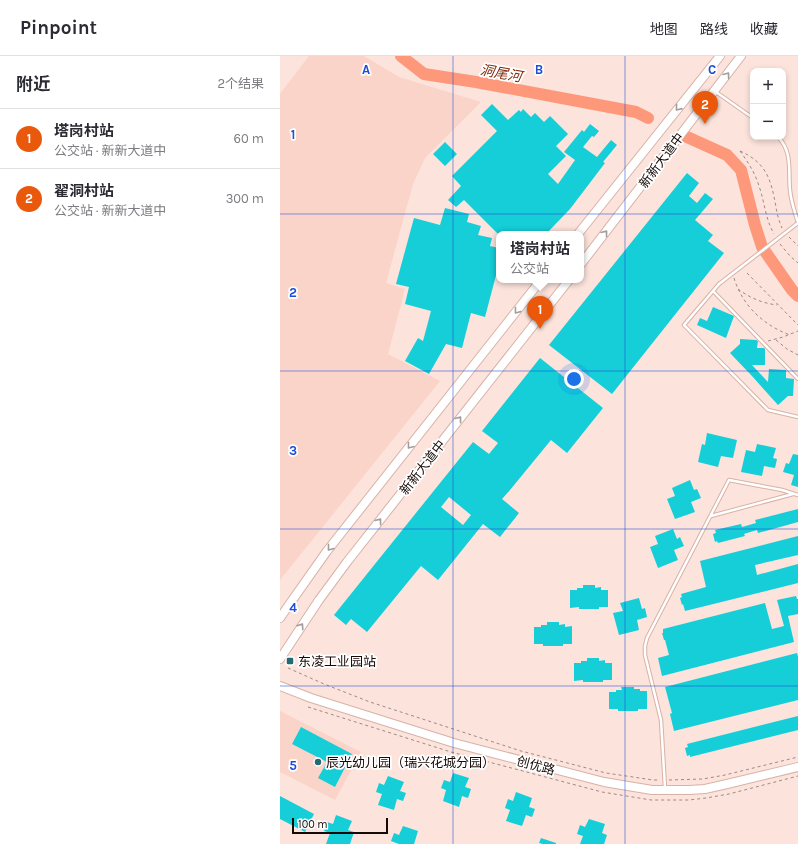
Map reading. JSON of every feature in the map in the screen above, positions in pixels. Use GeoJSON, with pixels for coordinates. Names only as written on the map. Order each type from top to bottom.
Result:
{"type":"FeatureCollection","features":[{"type":"Feature","properties":{"kind":"main road","name":"新新大道中"},"geometry":{"type":"LineString","coordinates":[[580,231],[720,56]]}},
{"type":"Feature","properties":{"kind":"main road","name":"新新大道中"},"geometry":{"type":"LineString","coordinates":[[584,260],[741,56]]}},
{"type":"Feature","properties":{"kind":"main road","name":"新新大道中"},"geometry":{"type":"LineString","coordinates":[[280,618],[327,551],[539,283]]}},
{"type":"Feature","properties":{"kind":"main road","name":"新新大道中"},"geometry":{"type":"LineString","coordinates":[[280,658],[346,562],[567,283]]}},
{"type":"Feature","properties":{"kind":"main road","name":"创优路"},"geometry":{"type":"LineString","coordinates":[[280,686],[311,698],[454,743],[604,782],[652,790],[705,789],[798,766]]}},
{"type":"Feature","properties":{"kind":"lane"},"geometry":{"type":"LineString","coordinates":[[714,91],[750,116]]}},
{"type":"Feature","properties":{"kind":"lane"},"geometry":{"type":"LineString","coordinates":[[780,140],[786,149],[789,160],[790,190],[798,223],[719,284],[684,325],[768,410],[798,417]]}},
{"type":"Feature","properties":{"kind":"lane"},"geometry":{"type":"LineString","coordinates":[[713,291],[798,379]]}},
{"type":"Feature","properties":{"kind":"lane"},"geometry":{"type":"LineString","coordinates":[[665,790],[661,720],[645,655],[647,638],[729,480],[782,490],[798,495]]}},
{"type":"Feature","properties":{"kind":"lane"},"geometry":{"type":"LineString","coordinates":[[710,516],[794,494]]}},
{"type":"Feature","properties":{"kind":"path"},"geometry":{"type":"LineString","coordinates":[[775,236],[766,214],[757,180],[750,164],[740,151],[758,161],[769,178],[778,218],[783,230]]}},
{"type":"Feature","properties":{"kind":"path"},"geometry":{"type":"LineString","coordinates":[[787,235],[798,246]]}},
{"type":"Feature","properties":{"kind":"path"},"geometry":{"type":"LineString","coordinates":[[778,240],[790,256],[798,263]]}},
{"type":"Feature","properties":{"kind":"path"},"geometry":{"type":"LineString","coordinates":[[733,273],[738,288],[746,302],[756,314],[768,324],[790,335]]}},
{"type":"Feature","properties":{"kind":"path"},"geometry":{"type":"LineString","coordinates":[[747,273],[798,326]]}},
{"type":"Feature","properties":{"kind":"path"},"geometry":{"type":"LineString","coordinates":[[738,288],[750,297],[757,300],[778,305]]}},
{"type":"Feature","properties":{"kind":"path"},"geometry":{"type":"LineString","coordinates":[[762,341],[776,339],[798,331]]}},
{"type":"Feature","properties":{"kind":"path"},"geometry":{"type":"LineString","coordinates":[[776,339],[787,349],[798,355]]}},
{"type":"Feature","properties":{"kind":"path"},"geometry":{"type":"LineString","coordinates":[[288,668],[370,702],[521,751],[606,773],[653,780],[703,779],[798,757]]}},
{"type":"Feature","properties":{"kind":"shaded area"},"geometry":{"type":"Polygon","coordinates":[[[309,56],[364,56],[399,77],[481,102],[425,158],[413,184],[386,283],[405,289],[388,354],[440,381],[280,580],[280,94],[309,56]]]}},
{"type":"Feature","properties":{"kind":"shaded area","name":"辰光幼儿园（瑞兴花城分园）"},"geometry":{"type":"Polygon","coordinates":[[[280,711],[361,752],[335,800],[280,772],[280,711]]]}},
{"type":"Feature","properties":{"kind":"building"},"geometry":{"type":"Polygon","coordinates":[[[492,104],[508,120],[519,110],[521,112],[523,109],[531,117],[535,113],[544,122],[550,116],[568,134],[556,146],[566,156],[548,174],[558,184],[575,160],[564,152],[582,130],[584,132],[590,124],[599,131],[594,137],[592,136],[583,147],[597,157],[611,140],[617,145],[603,162],[605,163],[570,209],[549,231],[496,232],[464,200],[456,207],[448,200],[461,186],[452,176],[497,131],[481,115],[492,104]]]}},
{"type":"Feature","properties":{"kind":"building"},"geometry":{"type":"Polygon","coordinates":[[[445,142],[457,154],[445,166],[433,154],[445,142]]]}},
{"type":"Feature","properties":{"kind":"building"},"geometry":{"type":"Polygon","coordinates":[[[687,173],[699,183],[689,196],[697,203],[705,193],[713,199],[695,220],[713,235],[708,241],[724,253],[612,394],[549,345],[687,173]]]}},
{"type":"Feature","properties":{"kind":"building"},"geometry":{"type":"Polygon","coordinates":[[[445,208],[469,214],[467,222],[481,226],[478,235],[492,238],[490,246],[496,247],[496,275],[485,317],[471,313],[462,348],[446,344],[429,374],[405,361],[418,338],[423,341],[431,311],[405,304],[409,287],[396,284],[414,218],[440,225],[445,208]]]}},
{"type":"Feature","properties":{"kind":"building"},"geometry":{"type":"Polygon","coordinates":[[[713,307],[734,316],[726,338],[697,325],[700,318],[707,321],[713,307]]]}},
{"type":"Feature","properties":{"kind":"building"},"geometry":{"type":"Polygon","coordinates":[[[740,339],[756,340],[758,341],[757,348],[765,349],[765,365],[752,365],[768,382],[769,369],[786,370],[786,378],[794,379],[793,396],[788,396],[778,405],[730,353],[740,344],[740,339]]]}},
{"type":"Feature","properties":{"kind":"building"},"geometry":{"type":"Polygon","coordinates":[[[540,358],[603,408],[567,453],[551,440],[502,499],[519,513],[500,537],[483,524],[438,580],[421,566],[367,632],[351,619],[346,625],[334,615],[473,442],[489,454],[498,443],[482,431],[540,358]],[[449,497],[441,507],[463,525],[471,515],[449,497]]]}},
{"type":"Feature","properties":{"kind":"building"},"geometry":{"type":"Polygon","coordinates":[[[707,433],[737,440],[733,458],[721,456],[718,467],[698,462],[702,444],[705,445],[707,433]]]}},
{"type":"Feature","properties":{"kind":"building"},"geometry":{"type":"Polygon","coordinates":[[[757,444],[776,448],[773,458],[777,459],[775,468],[764,466],[762,476],[741,472],[746,450],[755,452],[757,444]]]}},
{"type":"Feature","properties":{"kind":"building"},"geometry":{"type":"Polygon","coordinates":[[[793,454],[798,455],[798,487],[791,485],[794,475],[783,472],[786,463],[789,464],[793,454]]]}},
{"type":"Feature","properties":{"kind":"building"},"geometry":{"type":"Polygon","coordinates":[[[690,480],[694,490],[697,489],[701,498],[691,502],[695,512],[675,519],[667,499],[675,496],[672,488],[690,480]]]}},
{"type":"Feature","properties":{"kind":"building"},"geometry":{"type":"Polygon","coordinates":[[[798,509],[798,522],[758,533],[757,530],[744,534],[745,536],[718,543],[717,541],[715,542],[713,534],[716,533],[715,530],[741,524],[742,527],[756,523],[755,520],[798,509]]]}},
{"type":"Feature","properties":{"kind":"building"},"geometry":{"type":"Polygon","coordinates":[[[673,529],[677,539],[680,537],[684,546],[674,550],[678,560],[658,568],[650,547],[658,544],[655,536],[673,529]]]}},
{"type":"Feature","properties":{"kind":"building"},"geometry":{"type":"Polygon","coordinates":[[[798,536],[798,555],[755,565],[757,575],[798,564],[798,583],[685,611],[680,598],[682,597],[681,594],[706,587],[700,561],[798,536]]]}},
{"type":"Feature","properties":{"kind":"building"},"geometry":{"type":"Polygon","coordinates":[[[583,585],[595,585],[595,588],[601,587],[601,590],[608,590],[608,607],[599,607],[599,609],[579,609],[579,607],[570,608],[570,590],[583,588],[583,585]]]}},
{"type":"Feature","properties":{"kind":"building"},"geometry":{"type":"Polygon","coordinates":[[[796,596],[798,599],[798,614],[788,616],[794,642],[662,676],[658,658],[669,655],[662,633],[663,629],[765,603],[772,629],[784,626],[777,600],[796,596]]]}},
{"type":"Feature","properties":{"kind":"building"},"geometry":{"type":"Polygon","coordinates":[[[639,598],[642,609],[645,608],[647,617],[637,620],[639,630],[619,635],[613,613],[623,611],[620,603],[639,598]]]}},
{"type":"Feature","properties":{"kind":"building"},"geometry":{"type":"Polygon","coordinates":[[[547,622],[559,622],[559,625],[565,624],[565,627],[572,626],[572,644],[563,644],[563,646],[543,646],[543,644],[534,644],[534,627],[547,625],[547,622]]]}},
{"type":"Feature","properties":{"kind":"building"},"geometry":{"type":"Polygon","coordinates":[[[797,653],[798,700],[674,731],[670,714],[672,713],[665,687],[797,653]]]}},
{"type":"Feature","properties":{"kind":"building"},"geometry":{"type":"Polygon","coordinates":[[[587,658],[599,658],[599,661],[605,660],[605,663],[612,663],[612,680],[603,680],[603,682],[583,682],[583,680],[574,681],[574,663],[587,661],[587,658]]]}},
{"type":"Feature","properties":{"kind":"building"},"geometry":{"type":"Polygon","coordinates":[[[621,687],[634,687],[634,689],[640,689],[640,691],[647,691],[647,709],[638,709],[638,711],[618,711],[618,709],[609,709],[609,692],[622,690],[621,687]]]}},
{"type":"Feature","properties":{"kind":"building"},"geometry":{"type":"Polygon","coordinates":[[[798,716],[798,730],[690,757],[690,755],[687,756],[685,748],[688,747],[687,744],[798,716]]]}},
{"type":"Feature","properties":{"kind":"building"},"geometry":{"type":"Polygon","coordinates":[[[301,727],[352,754],[335,787],[318,778],[327,762],[292,744],[301,727]]]}},
{"type":"Feature","properties":{"kind":"building"},"geometry":{"type":"Polygon","coordinates":[[[453,773],[469,778],[465,787],[471,789],[468,798],[462,796],[459,807],[443,801],[446,790],[441,788],[444,780],[450,782],[453,773]]]}},
{"type":"Feature","properties":{"kind":"building"},"geometry":{"type":"Polygon","coordinates":[[[388,776],[404,782],[400,791],[406,793],[403,801],[397,799],[394,810],[378,805],[382,794],[376,792],[379,783],[384,785],[388,776]]]}},
{"type":"Feature","properties":{"kind":"building"},"geometry":{"type":"Polygon","coordinates":[[[516,792],[532,798],[529,807],[535,809],[532,817],[526,815],[522,826],[506,821],[510,810],[505,808],[508,799],[513,801],[516,792]]]}},
{"type":"Feature","properties":{"kind":"building"},"geometry":{"type":"Polygon","coordinates":[[[280,796],[314,814],[305,832],[280,819],[280,796]]]}},
{"type":"Feature","properties":{"kind":"building"},"geometry":{"type":"Polygon","coordinates":[[[336,815],[352,821],[348,830],[354,832],[350,844],[326,844],[330,833],[324,831],[327,822],[333,824],[336,815]]]}},
{"type":"Feature","properties":{"kind":"building"},"geometry":{"type":"Polygon","coordinates":[[[589,819],[605,824],[602,833],[607,835],[604,844],[580,844],[583,836],[577,834],[580,825],[585,827],[589,819]]]}},
{"type":"Feature","properties":{"kind":"building"},"geometry":{"type":"Polygon","coordinates":[[[403,826],[418,831],[414,844],[399,844],[391,841],[394,833],[399,835],[403,826]]]}},
{"type":"Feature","properties":{"kind":"building"},"geometry":{"type":"Polygon","coordinates":[[[541,838],[556,843],[556,844],[539,843],[541,838]]]}},
{"type":"Feature","properties":{"kind":"waterway","name":"洞尾河"},"geometry":{"type":"LineString","coordinates":[[401,56],[424,74],[476,82],[636,112],[648,118]]}},
{"type":"Feature","properties":{"kind":"waterway","name":"洞尾河"},"geometry":{"type":"LineString","coordinates":[[687,137],[727,155],[741,170],[762,247],[792,290],[798,296]]}},
{"type":"Feature","properties":{"kind":"place","name":"翟洞村站"},"geometry":{"type":"Point","coordinates":[705,124]}},
{"type":"Feature","properties":{"kind":"place","name":"塔岗村站"},"geometry":{"type":"Point","coordinates":[540,329]}},
{"type":"Feature","properties":{"kind":"place","name":"东凌工业园站"},"geometry":{"type":"Point","coordinates":[290,661]}},
{"type":"Feature","properties":{"kind":"place","name":"辰光幼儿园（瑞兴花城分园）"},"geometry":{"type":"Point","coordinates":[318,762]}}]}
